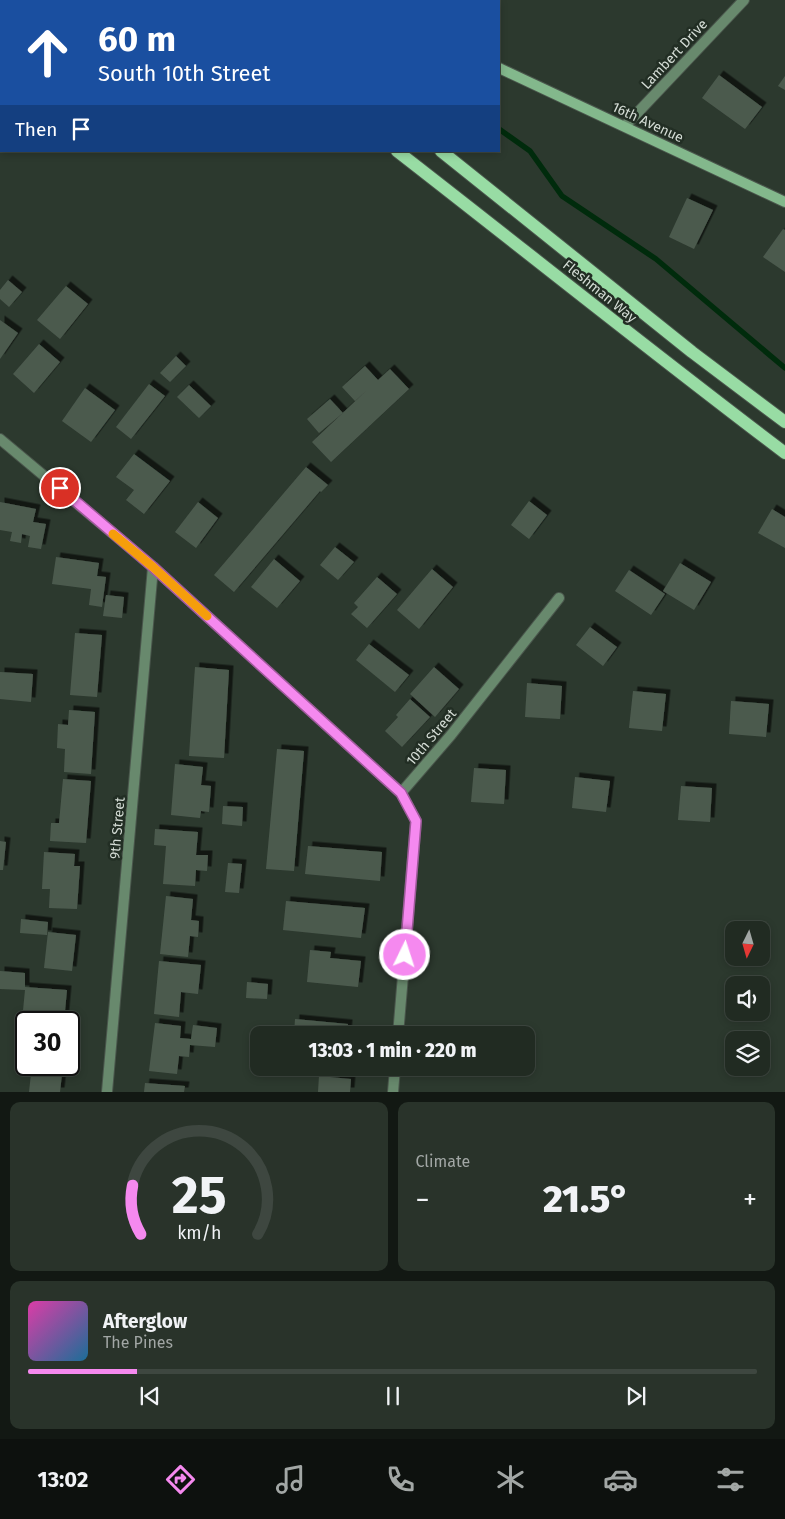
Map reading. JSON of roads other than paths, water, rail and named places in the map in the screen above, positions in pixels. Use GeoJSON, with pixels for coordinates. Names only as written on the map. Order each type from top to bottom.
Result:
{"type":"FeatureCollection","features":[{"type":"Feature","properties":{"kind":"main road","name":"Fleshman Way"},"geometry":{"type":"LineString","coordinates":[[398,152],[673,368],[785,453]]}},
{"type":"Feature","properties":{"kind":"main road","name":"Fleshman Way"},"geometry":{"type":"LineString","coordinates":[[442,152],[692,352],[785,422]]}},
{"type":"Feature","properties":{"kind":"street","name":"Lambert Drive"},"geometry":{"type":"LineString","coordinates":[[625,126],[744,0]]}},
{"type":"Feature","properties":{"kind":"street","name":"16th Avenue"},"geometry":{"type":"LineString","coordinates":[[500,68],[785,202]]}},
{"type":"Feature","properties":{"kind":"street"},"geometry":{"type":"LineString","coordinates":[[0,438],[153,567],[401,793],[416,821],[399,1026]]}},
{"type":"Feature","properties":{"kind":"street","name":"9th Street"},"geometry":{"type":"LineString","coordinates":[[107,1092],[153,567]]}},
{"type":"Feature","properties":{"kind":"street","name":"10th Street"},"geometry":{"type":"LineString","coordinates":[[401,793],[451,735],[559,598]]}},
{"type":"Feature","properties":{"kind":"street"},"geometry":{"type":"LineString","coordinates":[[393,1092],[394,1076]]}},
{"type":"Feature","properties":{"kind":"waterway"},"geometry":{"type":"LineString","coordinates":[[500,130],[530,151],[562,196],[656,259],[785,368]]}}]}
